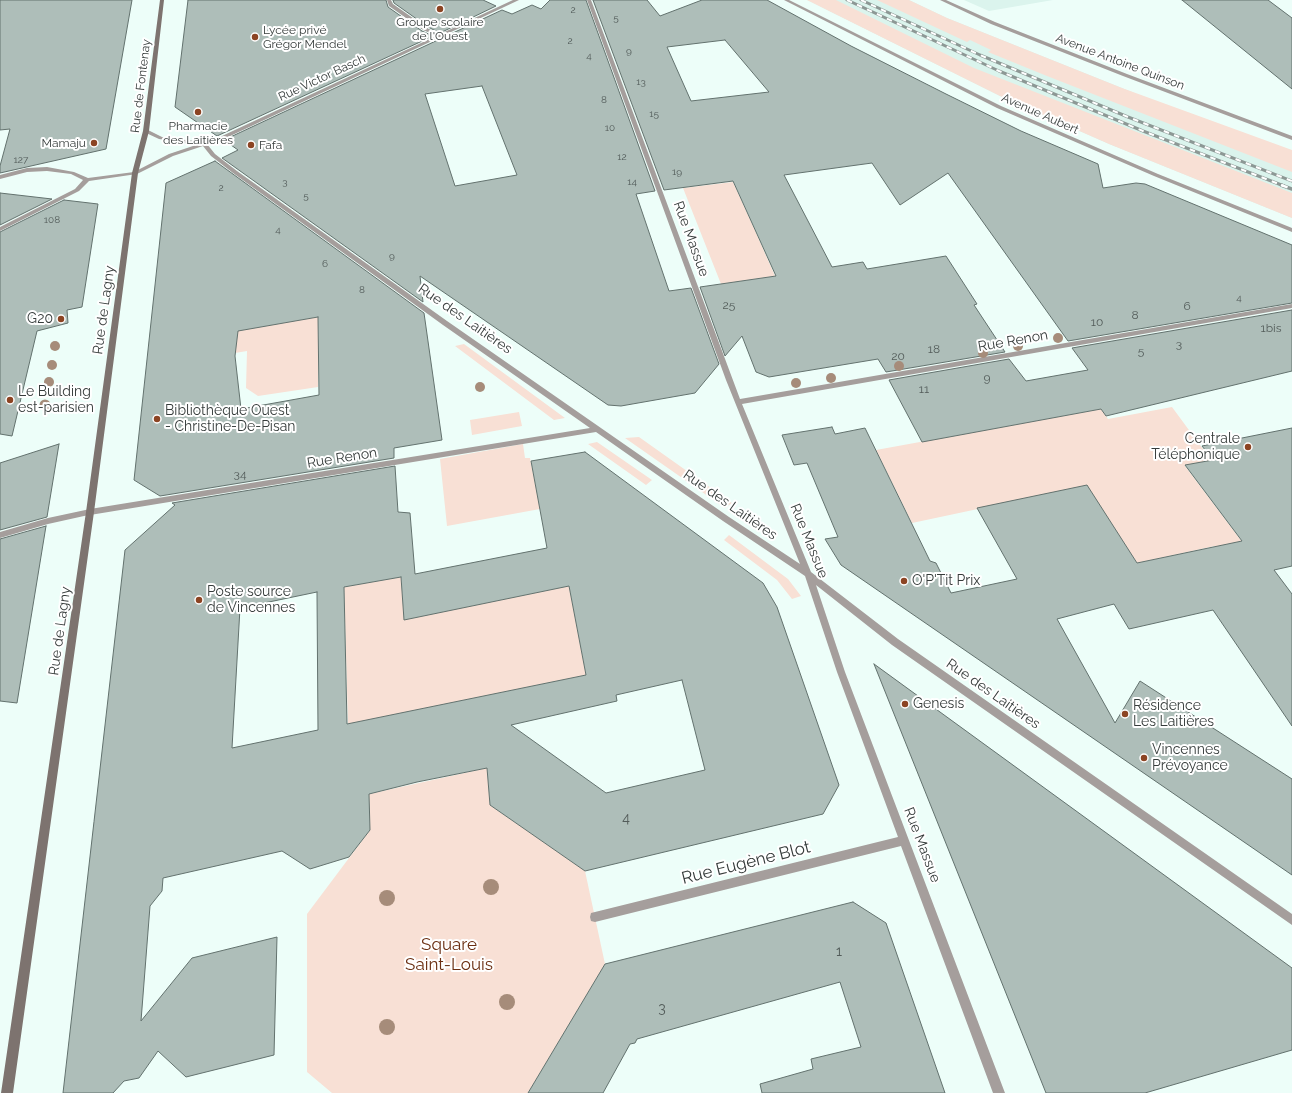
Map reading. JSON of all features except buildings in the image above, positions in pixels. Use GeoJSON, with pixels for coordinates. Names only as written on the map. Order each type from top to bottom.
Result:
{"type":"FeatureCollection","features":[{"type":"Feature","properties":{"kind":"main road","name":"Rue de Fontenay"},"geometry":{"type":"LineString","coordinates":[[136,173],[146,131],[162,0]]}},
{"type":"Feature","properties":{"kind":"main road","name":"Rue de Lagny"},"geometry":{"type":"LineString","coordinates":[[7,1093],[90,512],[136,173]]}},
{"type":"Feature","properties":{"kind":"street"},"geometry":{"type":"LineString","coordinates":[[389,0],[391,5],[418,24],[439,35]]}},
{"type":"Feature","properties":{"kind":"street","name":"Rue Victor Basch"},"geometry":{"type":"LineString","coordinates":[[87,180],[136,173],[172,155],[228,135],[439,35],[517,0]]}},
{"type":"Feature","properties":{"kind":"street","name":"Rue Massue"},"geometry":{"type":"LineString","coordinates":[[589,0],[675,236],[738,402],[808,574],[841,672],[999,1093]]}},
{"type":"Feature","properties":{"kind":"street","name":"Avenue Aubert"},"geometry":{"type":"LineString","coordinates":[[786,0],[999,107],[1156,175],[1292,230]]}},
{"type":"Feature","properties":{"kind":"street","name":"Avenue Antoine Quinson"},"geometry":{"type":"LineString","coordinates":[[942,0],[993,23],[1292,138]]}},
{"type":"Feature","properties":{"kind":"street"},"geometry":{"type":"LineString","coordinates":[[146,131],[161,138],[204,144]]}},
{"type":"Feature","properties":{"kind":"street","name":"Rue des Laitières"},"geometry":{"type":"LineString","coordinates":[[204,144],[213,155],[235,172],[726,520],[808,574],[895,642],[1292,920]]}},
{"type":"Feature","properties":{"kind":"street"},"geometry":{"type":"LineString","coordinates":[[0,177],[27,170],[47,169],[72,173],[87,180],[77,190],[0,229]]}},
{"type":"Feature","properties":{"kind":"street","name":"Rue Renon"},"geometry":{"type":"LineString","coordinates":[[738,402],[1292,306]]}},
{"type":"Feature","properties":{"kind":"street","name":"Rue Renon"},"geometry":{"type":"LineString","coordinates":[[0,535],[48,521],[90,512],[598,430]]}},
{"type":"Feature","properties":{"kind":"street","name":"Rue Eugène Blot"},"geometry":{"type":"LineString","coordinates":[[595,917],[905,840]]}},
{"type":"Feature","properties":{"kind":"shaded area"},"geometry":{"type":"Polygon","coordinates":[[[807,0],[909,0],[947,18],[1292,156],[1292,218],[1109,144],[1000,96],[807,0]]]}},
{"type":"Feature","properties":{"kind":"shaded area"},"geometry":{"type":"Polygon","coordinates":[[[964,0],[1053,0],[989,11],[964,0]]]}},
{"type":"Feature","properties":{"kind":"green space"},"geometry":{"type":"Polygon","coordinates":[[[807,0],[836,0],[974,68],[1292,193],[1292,218],[1109,144],[1000,96],[807,0]]]}},
{"type":"Feature","properties":{"kind":"green space"},"geometry":{"type":"Polygon","coordinates":[[[877,0],[909,0],[947,18],[1122,88],[1292,150],[1292,172],[988,52],[991,50],[970,40],[967,42],[877,0]]]}},
{"type":"Feature","properties":{"kind":"green space"},"geometry":{"type":"Polygon","coordinates":[[[733,182],[775,276],[721,284],[683,188],[733,182]]]}},
{"type":"Feature","properties":{"kind":"green space"},"geometry":{"type":"Polygon","coordinates":[[[318,317],[318,387],[258,396],[246,388],[247,351],[235,353],[237,330],[318,317]]]}},
{"type":"Feature","properties":{"kind":"green space"},"geometry":{"type":"Polygon","coordinates":[[[464,344],[565,418],[554,420],[455,346],[464,344]]]}},
{"type":"Feature","properties":{"kind":"green space"},"geometry":{"type":"Polygon","coordinates":[[[1172,407],[1211,460],[1185,466],[1249,551],[1222,557],[1215,546],[1137,563],[1086,486],[912,523],[876,450],[1101,409],[1108,419],[1172,407]]]}},
{"type":"Feature","properties":{"kind":"green space"},"geometry":{"type":"Polygon","coordinates":[[[519,412],[522,426],[472,435],[470,420],[519,412]]]}},
{"type":"Feature","properties":{"kind":"green space"},"geometry":{"type":"Polygon","coordinates":[[[639,437],[732,503],[725,508],[625,438],[639,437]]]}},
{"type":"Feature","properties":{"kind":"green space"},"geometry":{"type":"Polygon","coordinates":[[[597,442],[652,480],[646,485],[588,444],[597,442]]]}},
{"type":"Feature","properties":{"kind":"green space"},"geometry":{"type":"Polygon","coordinates":[[[523,444],[525,458],[530,458],[540,509],[447,526],[440,459],[523,444]]]}},
{"type":"Feature","properties":{"kind":"green space"},"geometry":{"type":"Polygon","coordinates":[[[729,535],[788,579],[801,596],[792,599],[777,580],[724,540],[729,535]]]}},
{"type":"Feature","properties":{"kind":"green space"},"geometry":{"type":"Polygon","coordinates":[[[401,577],[404,619],[569,586],[586,675],[348,724],[344,587],[401,577]]]}},
{"type":"Feature","properties":{"kind":"green space","name":"Square Saint-Louis"},"geometry":{"type":"Polygon","coordinates":[[[487,768],[490,805],[585,871],[605,964],[528,1093],[332,1093],[307,1072],[307,914],[370,830],[369,794],[487,768]]]}},
{"type":"Feature","properties":{"kind":"railway"},"geometry":{"type":"LineString","coordinates":[[847,0],[999,71],[1143,131],[1284,186]]}},
{"type":"Feature","properties":{"kind":"railway"},"geometry":{"type":"LineString","coordinates":[[861,0],[980,55],[1128,117],[1292,181]]}},
{"type":"Feature","properties":{"kind":"railway"},"geometry":{"type":"LineString","coordinates":[[1281,185],[1292,189]]}},
{"type":"Feature","properties":{"kind":"place","name":"Groupe scolaire de l'Ouest"},"geometry":{"type":"Point","coordinates":[440,9]}},
{"type":"Feature","properties":{"kind":"place","name":"Lycée privé Grégor Mendel"},"geometry":{"type":"Point","coordinates":[255,37]}},
{"type":"Feature","properties":{"kind":"place","name":"Pharmacie des Laitières"},"geometry":{"type":"Point","coordinates":[198,112]}},
{"type":"Feature","properties":{"kind":"place","name":"Mamaju"},"geometry":{"type":"Point","coordinates":[94,143]}},
{"type":"Feature","properties":{"kind":"place","name":"Fafa"},"geometry":{"type":"Point","coordinates":[251,145]}},
{"type":"Feature","properties":{"kind":"place","name":"G20"},"geometry":{"type":"Point","coordinates":[61,319]}},
{"type":"Feature","properties":{"kind":"place","name":"Le Building est-parisien"},"geometry":{"type":"Point","coordinates":[10,400]}},
{"type":"Feature","properties":{"kind":"place","name":"Bibliothèque Ouest - Christine-De-Pisan"},"geometry":{"type":"Point","coordinates":[157,419]}},
{"type":"Feature","properties":{"kind":"place","name":"Centrale Téléphonique"},"geometry":{"type":"Point","coordinates":[1248,447]}},
{"type":"Feature","properties":{"kind":"place","name":"O'P'Tit Prix"},"geometry":{"type":"Point","coordinates":[904,581]}},
{"type":"Feature","properties":{"kind":"place","name":"Poste source de Vincennes"},"geometry":{"type":"Point","coordinates":[199,600]}},
{"type":"Feature","properties":{"kind":"place","name":"Genesis"},"geometry":{"type":"Point","coordinates":[905,704]}},
{"type":"Feature","properties":{"kind":"place","name":"Résidence Les Laitières"},"geometry":{"type":"Point","coordinates":[1125,714]}},
{"type":"Feature","properties":{"kind":"place","name":"Vincennes Prévoyance"},"geometry":{"type":"Point","coordinates":[1144,758]}}]}
